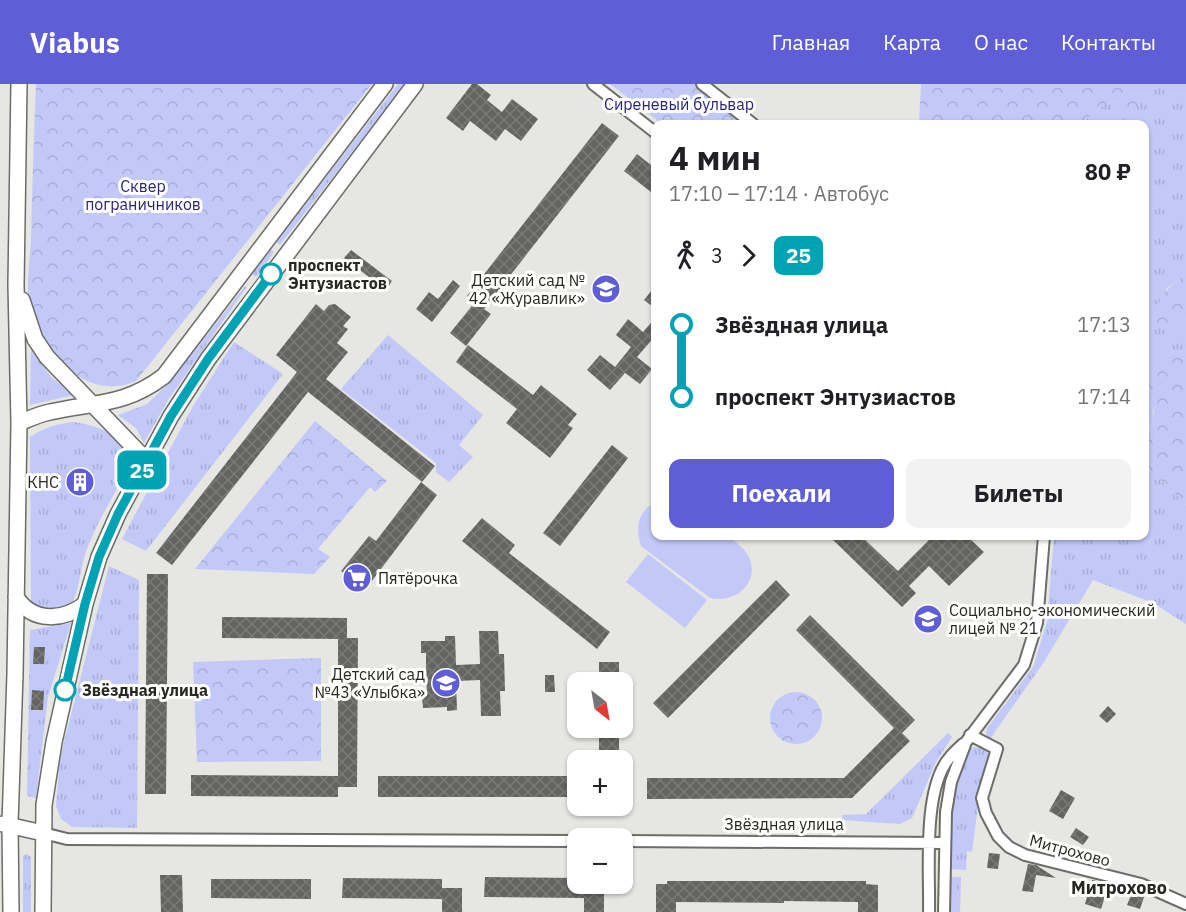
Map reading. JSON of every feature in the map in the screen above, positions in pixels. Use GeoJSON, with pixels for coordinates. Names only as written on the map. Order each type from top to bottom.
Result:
{"type":"FeatureCollection","features":[{"type":"Feature","properties":{"kind":"main road"},"geometry":{"type":"LineString","coordinates":[[11,912],[5,824],[16,597],[19,423],[16,285],[20,84]]}},
{"type":"Feature","properties":{"kind":"main road"},"geometry":{"type":"LineString","coordinates":[[19,423],[48,412],[95,406],[137,394],[164,376],[385,84]]}},
{"type":"Feature","properties":{"kind":"main road"},"geometry":{"type":"LineString","coordinates":[[43,912],[44,805],[54,742],[85,604],[99,557],[118,514],[171,416],[208,359],[415,84]]}},
{"type":"Feature","properties":{"kind":"main road"},"geometry":{"type":"LineString","coordinates":[[16,285],[35,339],[41,348],[62,374],[147,461]]}},
{"type":"Feature","properties":{"kind":"main road"},"geometry":{"type":"LineString","coordinates":[[16,597],[28,610],[50,617],[62,617],[85,604]]}},
{"type":"Feature","properties":{"kind":"main road"},"geometry":{"type":"LineString","coordinates":[[5,824],[43,833]]}},
{"type":"Feature","properties":{"kind":"street"},"geometry":{"type":"LineString","coordinates":[[593,84],[651,129]]}},
{"type":"Feature","properties":{"kind":"street"},"geometry":{"type":"LineString","coordinates":[[702,84],[748,120]]}},
{"type":"Feature","properties":{"kind":"street"},"geometry":{"type":"LineString","coordinates":[[929,912],[932,804],[941,771],[1024,665],[1037,623],[1044,540]]}},
{"type":"Feature","properties":{"kind":"street"},"geometry":{"type":"LineString","coordinates":[[944,912],[947,798],[956,764],[968,738]]}},
{"type":"Feature","properties":{"kind":"street","name":"Митрохово"},"geometry":{"type":"LineString","coordinates":[[968,738],[997,749],[982,798],[998,836],[1009,847],[1025,855],[1141,884],[1186,904]]}},
{"type":"Feature","properties":{"kind":"street"},"geometry":{"type":"LineString","coordinates":[[43,833],[67,839],[567,841]]}},
{"type":"Feature","properties":{"kind":"street","name":"Звёздная улица"},"geometry":{"type":"LineString","coordinates":[[633,841],[945,843]]}},
{"type":"Feature","properties":{"kind":"green space","name":"Сквер пограничников"},"geometry":{"type":"Polygon","coordinates":[[[36,84],[372,84],[136,381],[117,386],[100,385],[83,379],[68,368],[43,338],[34,321],[29,303],[36,84]]]}},
{"type":"Feature","properties":{"kind":"green space"},"geometry":{"type":"Polygon","coordinates":[[[398,84],[405,84],[280,245],[276,242],[398,84]]]}},
{"type":"Feature","properties":{"kind":"green space","name":"Сиреневый бульвар"},"geometry":{"type":"Polygon","coordinates":[[[610,84],[696,84],[743,120],[657,120],[610,84]]]}},
{"type":"Feature","properties":{"kind":"green space"},"geometry":{"type":"Polygon","coordinates":[[[921,84],[1138,84],[1144,97],[1142,102],[1124,112],[1120,103],[1116,101],[1105,104],[1084,120],[919,120],[921,84]]]}},
{"type":"Feature","properties":{"kind":"green space"},"geometry":{"type":"Polygon","coordinates":[[[1138,84],[1186,84],[1186,274],[1166,289],[1168,331],[1186,318],[1186,350],[1155,360],[1149,365],[1149,120],[1084,120],[1105,104],[1144,97],[1138,84]]]}},
{"type":"Feature","properties":{"kind":"green space"},"geometry":{"type":"Polygon","coordinates":[[[270,249],[274,252],[256,277],[252,274],[270,249]]]}},
{"type":"Feature","properties":{"kind":"green space"},"geometry":{"type":"Polygon","coordinates":[[[1186,274],[1186,318],[1168,331],[1163,330],[1153,318],[1156,310],[1165,293],[1186,274]]]}},
{"type":"Feature","properties":{"kind":"green space"},"geometry":{"type":"Polygon","coordinates":[[[245,286],[246,288],[168,400],[144,443],[136,428],[118,415],[147,404],[170,382],[245,286]]]}},
{"type":"Feature","properties":{"kind":"green space"},"geometry":{"type":"Polygon","coordinates":[[[388,335],[483,415],[459,445],[473,457],[449,482],[436,472],[436,463],[341,389],[388,335]]]}},
{"type":"Feature","properties":{"kind":"green space"},"geometry":{"type":"Polygon","coordinates":[[[234,342],[283,374],[146,551],[122,539],[193,406],[234,342]]]}},
{"type":"Feature","properties":{"kind":"green space"},"geometry":{"type":"Polygon","coordinates":[[[31,349],[51,377],[74,395],[30,405],[31,349]]]}},
{"type":"Feature","properties":{"kind":"green space"},"geometry":{"type":"Polygon","coordinates":[[[1186,350],[1186,505],[1165,482],[1149,476],[1149,431],[1154,420],[1154,412],[1149,402],[1149,365],[1155,360],[1186,350]]]}},
{"type":"Feature","properties":{"kind":"green space"},"geometry":{"type":"Polygon","coordinates":[[[1149,402],[1154,420],[1149,430],[1149,402]]]}},
{"type":"Feature","properties":{"kind":"green space"},"geometry":{"type":"Polygon","coordinates":[[[315,421],[387,481],[375,492],[370,487],[318,549],[330,557],[314,574],[195,569],[315,421]]]}},
{"type":"Feature","properties":{"kind":"green space"},"geometry":{"type":"Polygon","coordinates":[[[74,422],[111,434],[122,447],[129,467],[88,546],[73,601],[64,609],[53,611],[31,603],[30,437],[51,426],[74,422]]]}},
{"type":"Feature","properties":{"kind":"green space"},"geometry":{"type":"Polygon","coordinates":[[[1149,476],[1173,488],[1186,505],[1186,624],[1153,603],[1093,580],[1044,662],[990,739],[986,734],[987,728],[1033,667],[1047,622],[1054,540],[1149,540],[1149,476]]]}},
{"type":"Feature","properties":{"kind":"green space"},"geometry":{"type":"Polygon","coordinates":[[[651,505],[651,540],[732,540],[747,553],[752,573],[748,583],[733,596],[722,599],[710,598],[641,546],[638,533],[639,521],[651,505]]]}},
{"type":"Feature","properties":{"kind":"green space"},"geometry":{"type":"Polygon","coordinates":[[[648,554],[707,600],[685,628],[626,582],[648,554]]]}},
{"type":"Feature","properties":{"kind":"green space"},"geometry":{"type":"Polygon","coordinates":[[[109,566],[139,580],[137,828],[72,827],[61,819],[56,806],[60,758],[109,566]]]}},
{"type":"Feature","properties":{"kind":"green space"},"geometry":{"type":"Polygon","coordinates":[[[71,623],[48,697],[36,798],[27,796],[30,630],[71,623]]]}},
{"type":"Feature","properties":{"kind":"green space"},"geometry":{"type":"Polygon","coordinates":[[[321,658],[321,761],[197,762],[193,662],[321,658]]]}},
{"type":"Feature","properties":{"kind":"green space"},"geometry":{"type":"Polygon","coordinates":[[[796,692],[806,694],[814,700],[820,708],[822,718],[820,728],[814,736],[806,742],[796,744],[786,742],[778,736],[772,728],[770,718],[772,708],[778,700],[786,694],[796,692]]]}},
{"type":"Feature","properties":{"kind":"green space"},"geometry":{"type":"Polygon","coordinates":[[[948,733],[952,737],[936,762],[912,818],[900,824],[842,820],[842,815],[866,814],[948,733]]]}},
{"type":"Feature","properties":{"kind":"green space"},"geometry":{"type":"Polygon","coordinates":[[[973,747],[982,748],[990,754],[979,798],[972,852],[967,851],[966,870],[951,869],[952,801],[968,753],[973,747]]]}},
{"type":"Feature","properties":{"kind":"green space"},"geometry":{"type":"Polygon","coordinates":[[[27,854],[31,857],[31,912],[23,912],[23,856],[27,854]]]}},
{"type":"Feature","properties":{"kind":"green space"},"geometry":{"type":"Polygon","coordinates":[[[951,877],[961,877],[960,912],[951,912],[951,877]]]}},
{"type":"Feature","properties":{"kind":"building"},"geometry":{"type":"Polygon","coordinates":[[[472,84],[477,84],[491,95],[487,100],[502,112],[512,99],[538,119],[521,141],[505,129],[496,141],[470,121],[463,131],[446,118],[472,84]]]}},
{"type":"Feature","properties":{"kind":"building"},"geometry":{"type":"Polygon","coordinates":[[[602,123],[619,136],[484,309],[491,314],[466,346],[450,333],[475,302],[467,296],[602,123]]]}},
{"type":"Feature","properties":{"kind":"building"},"geometry":{"type":"Polygon","coordinates":[[[637,154],[651,165],[651,192],[624,171],[637,154]]]}},
{"type":"Feature","properties":{"kind":"building"},"geometry":{"type":"Polygon","coordinates":[[[351,250],[392,281],[386,290],[344,258],[351,250]]]}},
{"type":"Feature","properties":{"kind":"building"},"geometry":{"type":"Polygon","coordinates":[[[453,280],[460,286],[432,322],[416,309],[429,292],[438,299],[453,280]]]}},
{"type":"Feature","properties":{"kind":"building"},"geometry":{"type":"Polygon","coordinates":[[[651,291],[651,305],[644,300],[651,291]]]}},
{"type":"Feature","properties":{"kind":"building"},"geometry":{"type":"Polygon","coordinates":[[[316,304],[324,311],[329,305],[335,304],[351,317],[343,326],[348,329],[337,343],[348,352],[326,379],[435,466],[422,482],[308,392],[172,565],[156,553],[297,372],[276,355],[316,304]]]}},
{"type":"Feature","properties":{"kind":"building"},"geometry":{"type":"Polygon","coordinates":[[[628,319],[643,332],[651,323],[651,341],[637,357],[651,370],[640,384],[625,373],[610,390],[587,370],[600,355],[615,367],[631,347],[616,335],[628,319]]]}},
{"type":"Feature","properties":{"kind":"building"},"geometry":{"type":"Polygon","coordinates":[[[468,345],[533,395],[541,385],[577,414],[568,425],[573,428],[550,458],[506,423],[517,409],[456,362],[468,345]]]}},
{"type":"Feature","properties":{"kind":"building"},"geometry":{"type":"Polygon","coordinates":[[[612,445],[628,458],[560,546],[543,533],[612,445]]]}},
{"type":"Feature","properties":{"kind":"building","name":"КНС"},"geometry":{"type":"Polygon","coordinates":[[[77,474],[83,474],[87,481],[83,488],[77,488],[73,484],[73,478],[77,474]]]}},
{"type":"Feature","properties":{"kind":"building"},"geometry":{"type":"Polygon","coordinates":[[[421,482],[437,495],[365,590],[341,571],[369,536],[376,541],[421,482]]]}},
{"type":"Feature","properties":{"kind":"building"},"geometry":{"type":"Polygon","coordinates":[[[482,518],[515,545],[509,553],[610,632],[597,649],[462,541],[482,518]]]}},
{"type":"Feature","properties":{"kind":"building"},"geometry":{"type":"Polygon","coordinates":[[[833,540],[865,540],[898,571],[929,540],[971,540],[984,552],[949,586],[929,566],[909,586],[916,593],[902,607],[833,540]]]}},
{"type":"Feature","properties":{"kind":"building"},"geometry":{"type":"Polygon","coordinates":[[[147,574],[168,574],[166,794],[145,794],[147,574]]]}},
{"type":"Feature","properties":{"kind":"building"},"geometry":{"type":"Polygon","coordinates":[[[776,580],[790,595],[668,718],[653,703],[776,580]]]}},
{"type":"Feature","properties":{"kind":"building"},"geometry":{"type":"Polygon","coordinates":[[[810,615],[915,720],[902,733],[910,741],[852,798],[647,799],[647,778],[844,778],[894,728],[796,630],[810,615]]]}},
{"type":"Feature","properties":{"kind":"building"},"geometry":{"type":"Polygon","coordinates":[[[222,617],[347,618],[347,638],[358,638],[357,787],[338,787],[338,797],[191,796],[191,775],[338,776],[338,639],[222,638],[222,617]]]}},
{"type":"Feature","properties":{"kind":"building"},"geometry":{"type":"Polygon","coordinates":[[[479,631],[498,631],[499,654],[504,654],[505,691],[500,691],[501,716],[481,716],[480,680],[456,681],[457,710],[447,711],[447,707],[423,708],[422,696],[427,696],[426,653],[421,653],[421,641],[445,641],[445,636],[455,636],[456,665],[480,664],[479,631]]]}},
{"type":"Feature","properties":{"kind":"building"},"geometry":{"type":"Polygon","coordinates":[[[34,647],[45,647],[44,664],[33,664],[34,647]]]}},
{"type":"Feature","properties":{"kind":"building"},"geometry":{"type":"Polygon","coordinates":[[[599,662],[619,662],[619,672],[599,672],[599,662]]]}},
{"type":"Feature","properties":{"kind":"building"},"geometry":{"type":"Polygon","coordinates":[[[545,675],[554,675],[555,692],[545,692],[545,675]]]}},
{"type":"Feature","properties":{"kind":"building"},"geometry":{"type":"Polygon","coordinates":[[[32,690],[44,691],[43,710],[31,710],[32,690]]]}},
{"type":"Feature","properties":{"kind":"building"},"geometry":{"type":"Polygon","coordinates":[[[1108,706],[1116,714],[1107,723],[1099,716],[1108,706]]]}},
{"type":"Feature","properties":{"kind":"building"},"geometry":{"type":"Polygon","coordinates":[[[599,738],[619,738],[619,750],[599,750],[599,738]]]}},
{"type":"Feature","properties":{"kind":"building"},"geometry":{"type":"Polygon","coordinates":[[[378,776],[567,776],[567,797],[378,797],[378,776]]]}},
{"type":"Feature","properties":{"kind":"building"},"geometry":{"type":"Polygon","coordinates":[[[1061,790],[1075,798],[1063,819],[1049,811],[1061,790]]]}},
{"type":"Feature","properties":{"kind":"building"},"geometry":{"type":"Polygon","coordinates":[[[1076,828],[1089,837],[1083,845],[1070,837],[1076,828]]]}},
{"type":"Feature","properties":{"kind":"building"},"geometry":{"type":"Polygon","coordinates":[[[989,853],[1000,854],[998,869],[987,868],[989,853]]]}},
{"type":"Feature","properties":{"kind":"building"},"geometry":{"type":"Polygon","coordinates":[[[1028,864],[1036,865],[1056,878],[1036,875],[1033,892],[1022,891],[1028,864]]]}},
{"type":"Feature","properties":{"kind":"building"},"geometry":{"type":"Polygon","coordinates":[[[160,875],[182,875],[183,912],[161,912],[160,875]]]}},
{"type":"Feature","properties":{"kind":"building"},"geometry":{"type":"Polygon","coordinates":[[[485,877],[567,878],[567,894],[604,894],[604,912],[584,912],[584,898],[484,897],[485,877]]]}},
{"type":"Feature","properties":{"kind":"building"},"geometry":{"type":"Polygon","coordinates":[[[343,878],[442,879],[442,888],[462,888],[462,912],[442,912],[442,899],[342,898],[343,878]]]}},
{"type":"Feature","properties":{"kind":"building"},"geometry":{"type":"Polygon","coordinates":[[[211,879],[311,879],[311,899],[211,898],[211,879]]]}},
{"type":"Feature","properties":{"kind":"building"},"geometry":{"type":"Polygon","coordinates":[[[1092,880],[1109,884],[1101,909],[1085,904],[1092,880]]]}},
{"type":"Feature","properties":{"kind":"building"},"geometry":{"type":"Polygon","coordinates":[[[667,881],[866,881],[866,884],[878,885],[878,912],[858,912],[858,902],[784,901],[784,903],[676,902],[676,912],[656,912],[656,884],[667,884],[667,881]]]}},
{"type":"Feature","properties":{"kind":"building"},"geometry":{"type":"Polygon","coordinates":[[[1133,890],[1145,894],[1140,909],[1127,905],[1133,890]]]}},
{"type":"Feature","properties":{"kind":"bus line","name":"25"},"geometry":{"type":"LineString","coordinates":[[65,690],[85,604],[99,557],[118,514],[171,416],[208,359],[271,274]]}},
{"type":"Feature","properties":{"kind":"place","name":"проспект Энтузиастов"},"geometry":{"type":"Point","coordinates":[271,274]}},
{"type":"Feature","properties":{"kind":"place","name":"Детский сад № 42 «Журавлик»"},"geometry":{"type":"Point","coordinates":[606,289]}},
{"type":"Feature","properties":{"kind":"place","name":"КНС"},"geometry":{"type":"Point","coordinates":[80,482]}},
{"type":"Feature","properties":{"kind":"place","name":"Пятёрочка"},"geometry":{"type":"Point","coordinates":[357,578]}},
{"type":"Feature","properties":{"kind":"place","name":"Социально-экономический лицей № 21"},"geometry":{"type":"Point","coordinates":[928,619]}},
{"type":"Feature","properties":{"kind":"place","name":"Детский сад №43 «Улыбка»"},"geometry":{"type":"Point","coordinates":[446,683]}},
{"type":"Feature","properties":{"kind":"place","name":"Звёздная улица"},"geometry":{"type":"Point","coordinates":[65,690]}},
{"type":"Feature","properties":{"kind":"district","name":"Митрохово"},"geometry":{"type":"Point","coordinates":[1119,887]}}]}
